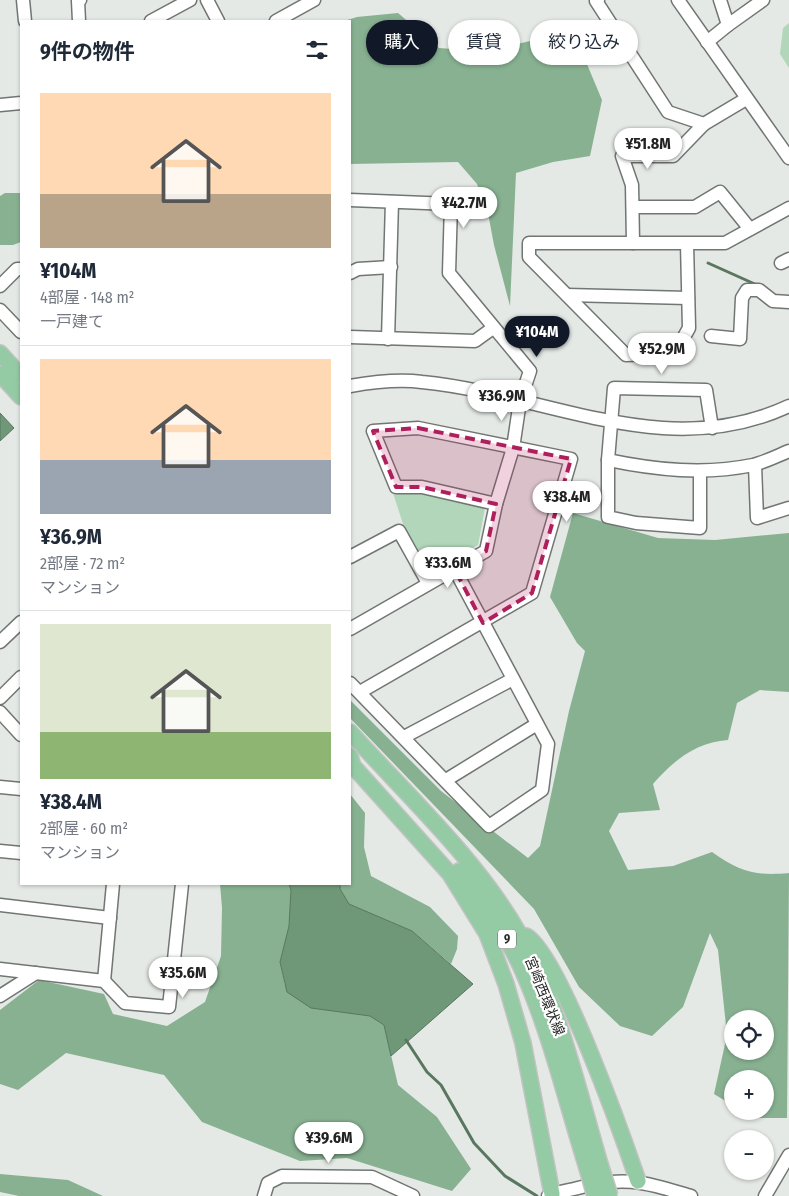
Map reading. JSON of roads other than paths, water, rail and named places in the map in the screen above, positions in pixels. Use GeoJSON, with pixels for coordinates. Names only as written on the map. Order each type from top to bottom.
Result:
{"type":"FeatureCollection","features":[{"type":"Feature","properties":{"kind":"main road"},"geometry":{"type":"LineString","coordinates":[[0,353],[20,375]]}},
{"type":"Feature","properties":{"kind":"main road"},"geometry":{"type":"LineString","coordinates":[[0,374],[20,396]]}},
{"type":"Feature","properties":{"kind":"main road","name":"宮崎西環状線"},"geometry":{"type":"LineString","coordinates":[[351,733],[491,890],[518,932],[542,980],[558,1024],[593,1166],[595,1196]]}},
{"type":"Feature","properties":{"kind":"main road","name":"宮崎西環状線"},"geometry":{"type":"LineString","coordinates":[[351,756],[441,850],[478,895],[503,933],[538,1006],[593,1166],[610,1196]]}},
{"type":"Feature","properties":{"kind":"main road"},"geometry":{"type":"LineString","coordinates":[[351,759],[353,766],[450,874],[487,934],[506,984],[523,1044],[550,1195]]}},
{"type":"Feature","properties":{"kind":"main road"},"geometry":{"type":"LineString","coordinates":[[518,932],[530,937],[546,959],[564,992],[610,1101],[638,1181]]}},
{"type":"Feature","properties":{"kind":"street"},"geometry":{"type":"LineString","coordinates":[[23,0],[25,20]]}},
{"type":"Feature","properties":{"kind":"street"},"geometry":{"type":"LineString","coordinates":[[79,20],[78,1],[80,0]]}},
{"type":"Feature","properties":{"kind":"street"},"geometry":{"type":"LineString","coordinates":[[152,20],[167,5],[190,0]]}},
{"type":"Feature","properties":{"kind":"street"},"geometry":{"type":"LineString","coordinates":[[206,0],[217,20]]}},
{"type":"Feature","properties":{"kind":"street"},"geometry":{"type":"LineString","coordinates":[[278,20],[314,0]]}},
{"type":"Feature","properties":{"kind":"street"},"geometry":{"type":"LineString","coordinates":[[598,0],[596,1],[668,112],[704,124]]}},
{"type":"Feature","properties":{"kind":"street"},"geometry":{"type":"LineString","coordinates":[[678,0],[789,158]]}},
{"type":"Feature","properties":{"kind":"street"},"geometry":{"type":"LineString","coordinates":[[720,0],[728,25]]}},
{"type":"Feature","properties":{"kind":"street"},"geometry":{"type":"LineString","coordinates":[[707,42],[763,0]]}},
{"type":"Feature","properties":{"kind":"street"},"geometry":{"type":"LineString","coordinates":[[633,243],[632,185],[622,156],[673,156],[704,124],[746,99]]}},
{"type":"Feature","properties":{"kind":"street"},"geometry":{"type":"LineString","coordinates":[[0,105],[20,104]]}},
{"type":"Feature","properties":{"kind":"street"},"geometry":{"type":"LineString","coordinates":[[633,207],[695,207],[720,192],[750,229]]}},
{"type":"Feature","properties":{"kind":"street"},"geometry":{"type":"LineString","coordinates":[[351,200],[451,204],[449,273],[530,371],[520,401],[512,448],[496,504],[486,551],[351,627]]}},
{"type":"Feature","properties":{"kind":"street"},"geometry":{"type":"LineString","coordinates":[[388,339],[392,202]]}},
{"type":"Feature","properties":{"kind":"street"},"geometry":{"type":"LineString","coordinates":[[688,243],[689,328],[676,353],[626,355],[529,258],[529,244],[633,243],[688,243],[725,243],[789,208]]}},
{"type":"Feature","properties":{"kind":"street"},"geometry":{"type":"LineString","coordinates":[[351,272],[358,269],[391,267]]}},
{"type":"Feature","properties":{"kind":"street"},"geometry":{"type":"LineString","coordinates":[[0,286],[17,269],[20,269]]}},
{"type":"Feature","properties":{"kind":"street"},"geometry":{"type":"LineString","coordinates":[[711,336],[740,339],[742,298],[747,290],[760,290],[773,301],[789,302]]}},
{"type":"Feature","properties":{"kind":"street"},"geometry":{"type":"LineString","coordinates":[[567,295],[688,298]]}},
{"type":"Feature","properties":{"kind":"street"},"geometry":{"type":"LineString","coordinates":[[0,310],[20,331]]}},
{"type":"Feature","properties":{"kind":"street"},"geometry":{"type":"LineString","coordinates":[[351,337],[475,341],[493,328]]}},
{"type":"Feature","properties":{"kind":"street"},"geometry":{"type":"LineString","coordinates":[[351,386],[419,381],[447,385],[610,422],[650,428],[712,428],[753,419],[789,406]]}},
{"type":"Feature","properties":{"kind":"street"},"geometry":{"type":"LineString","coordinates":[[700,472],[700,528],[636,523],[608,517],[608,460],[614,388],[706,390],[712,428]]}},
{"type":"Feature","properties":{"kind":"street"},"geometry":{"type":"LineString","coordinates":[[360,692],[483,623],[532,593],[571,459],[418,428],[373,431],[396,486],[422,486],[496,504]]}},
{"type":"Feature","properties":{"kind":"street"},"geometry":{"type":"LineString","coordinates":[[608,460],[650,468],[700,472],[755,465],[789,451]]}},
{"type":"Feature","properties":{"kind":"street"},"geometry":{"type":"LineString","coordinates":[[755,465],[758,518],[789,508]]}},
{"type":"Feature","properties":{"kind":"street"},"geometry":{"type":"LineString","coordinates":[[351,556],[399,531],[428,583]]}},
{"type":"Feature","properties":{"kind":"street"},"geometry":{"type":"LineString","coordinates":[[351,684],[489,826],[542,790],[548,744],[455,570]]}},
{"type":"Feature","properties":{"kind":"street"},"geometry":{"type":"LineString","coordinates":[[0,642],[20,623]]}},
{"type":"Feature","properties":{"kind":"street"},"geometry":{"type":"LineString","coordinates":[[0,698],[20,678]]}},
{"type":"Feature","properties":{"kind":"street"},"geometry":{"type":"LineString","coordinates":[[404,737],[513,679]]}},
{"type":"Feature","properties":{"kind":"street"},"geometry":{"type":"LineString","coordinates":[[0,712],[20,733]]}},
{"type":"Feature","properties":{"kind":"street"},"geometry":{"type":"LineString","coordinates":[[446,780],[537,724]]}},
{"type":"Feature","properties":{"kind":"street"},"geometry":{"type":"LineString","coordinates":[[0,787],[20,789]]}},
{"type":"Feature","properties":{"kind":"street"},"geometry":{"type":"LineString","coordinates":[[0,851],[20,853]]}},
{"type":"Feature","properties":{"kind":"street"},"geometry":{"type":"LineString","coordinates":[[104,981],[113,885]]}},
{"type":"Feature","properties":{"kind":"street"},"geometry":{"type":"LineString","coordinates":[[0,969],[104,981],[125,1003],[169,1007],[182,885]]}},
{"type":"Feature","properties":{"kind":"street"},"geometry":{"type":"LineString","coordinates":[[0,905],[110,918]]}},
{"type":"Feature","properties":{"kind":"street"},"geometry":{"type":"LineString","coordinates":[[0,996],[36,973]]}},
{"type":"Feature","properties":{"kind":"street"},"geometry":{"type":"LineString","coordinates":[[765,1196],[789,1155]]}},
{"type":"Feature","properties":{"kind":"street"},"geometry":{"type":"LineString","coordinates":[[264,1196],[268,1183],[282,1176],[299,1175],[332,1178],[372,1176],[413,1196]]}},
{"type":"Feature","properties":{"kind":"street"},"geometry":{"type":"LineString","coordinates":[[550,1195],[598,1182],[638,1181],[691,1196]]}},
{"type":"Feature","properties":{"kind":"waterway"},"geometry":{"type":"LineString","coordinates":[[708,263],[757,285]]}},
{"type":"Feature","properties":{"kind":"waterway"},"geometry":{"type":"LineString","coordinates":[[406,1040],[427,1072],[441,1085],[474,1143],[505,1176],[537,1196]]}}]}
